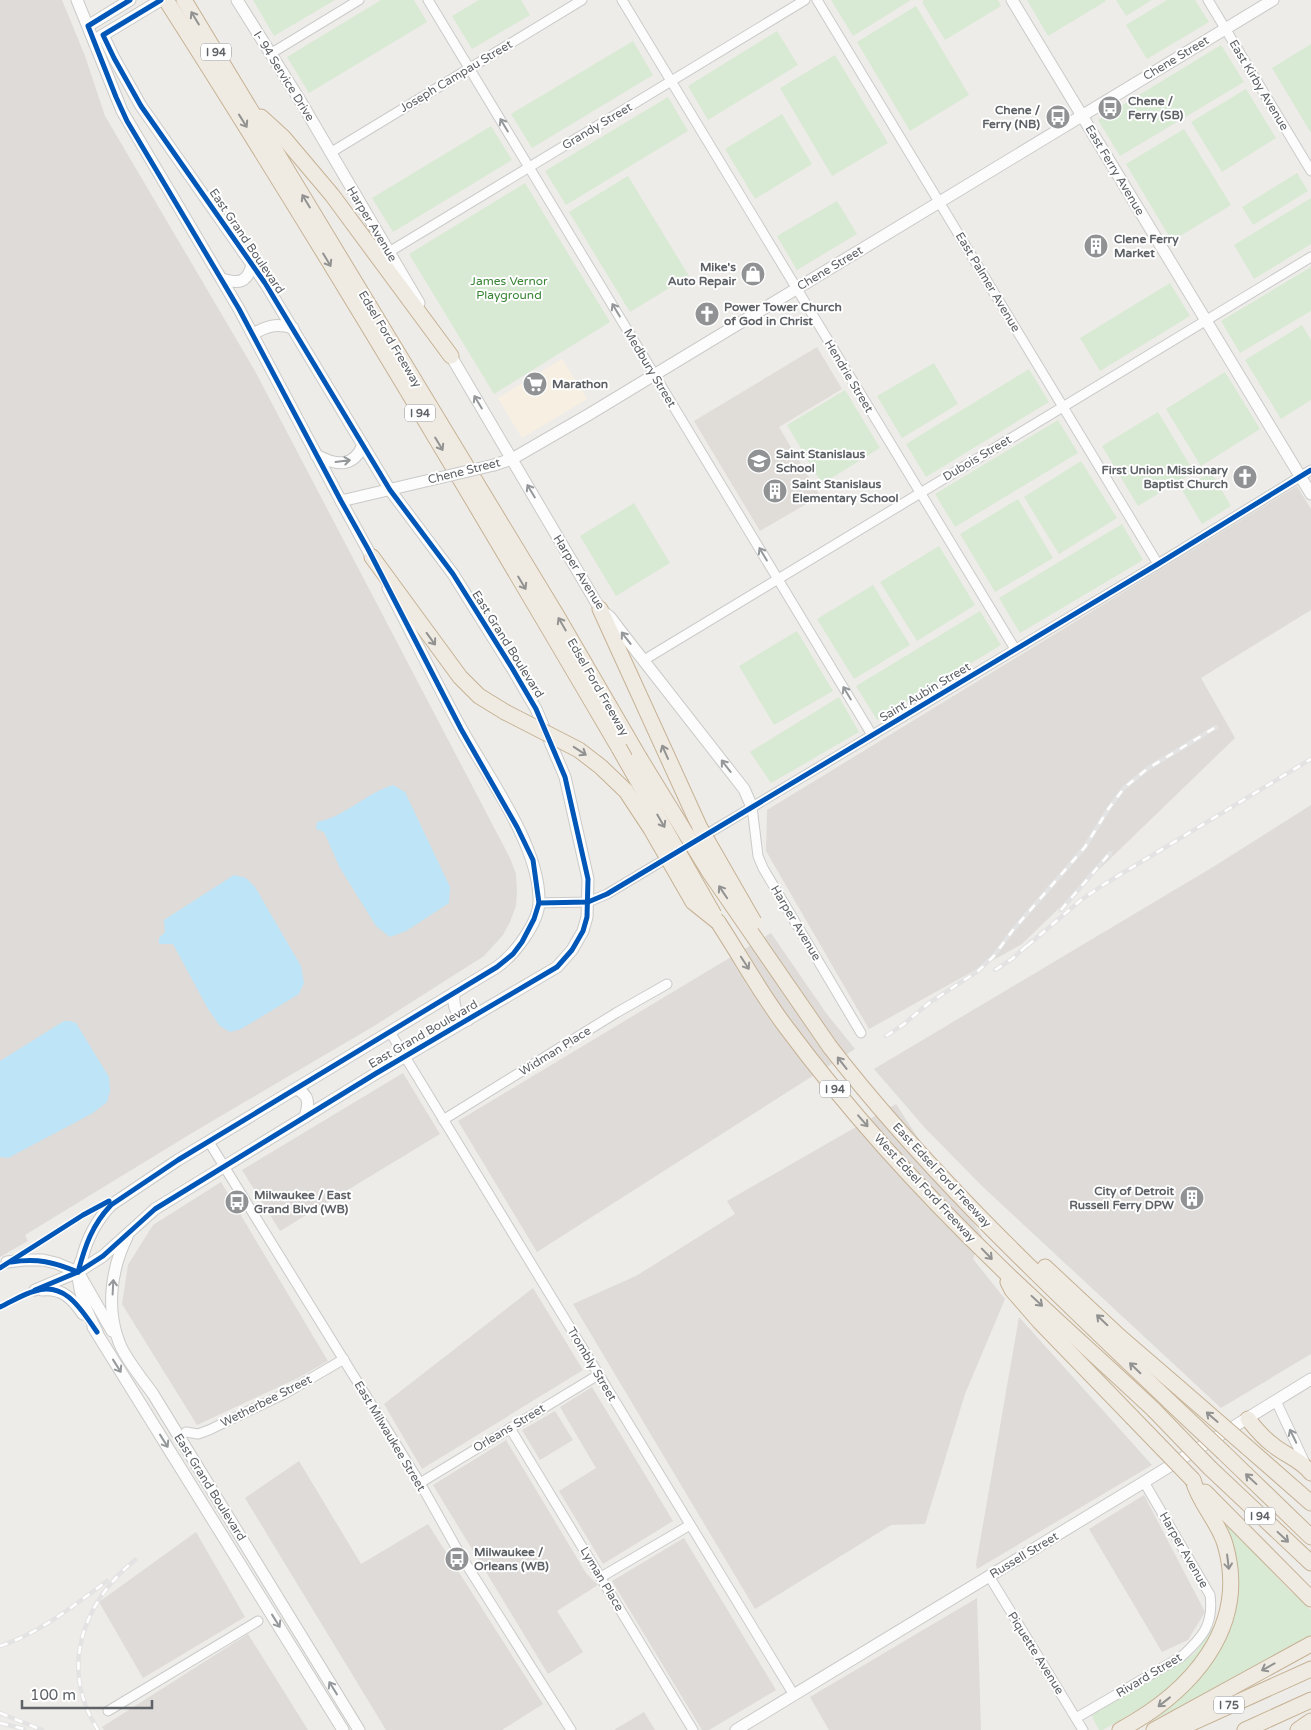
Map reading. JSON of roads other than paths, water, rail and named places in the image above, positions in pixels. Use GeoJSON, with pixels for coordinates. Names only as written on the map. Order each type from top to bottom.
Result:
{"type":"FeatureCollection","features":[{"type":"Feature","properties":{"kind":"highway"},"geometry":{"type":"LineString","coordinates":[[161,0],[178,18]]}},
{"type":"Feature","properties":{"kind":"highway","name":"Edsel Ford Freeway"},"geometry":{"type":"LineString","coordinates":[[166,0],[262,152],[509,561],[619,748]]}},
{"type":"Feature","properties":{"kind":"highway","name":"Edsel Ford Freeway"},"geometry":{"type":"LineString","coordinates":[[184,0],[557,616],[639,757]]}},
{"type":"Feature","properties":{"kind":"highway"},"geometry":{"type":"LineString","coordinates":[[248,105],[283,137],[332,195],[451,356]]}},
{"type":"Feature","properties":{"kind":"highway"},"geometry":{"type":"LineString","coordinates":[[372,557],[460,677],[479,696],[579,750],[601,767],[626,791],[651,829],[693,902],[718,922]]}},
{"type":"Feature","properties":{"kind":"highway"},"geometry":{"type":"LineString","coordinates":[[600,609],[700,828],[830,1047]]}},
{"type":"Feature","properties":{"kind":"highway","name":"West Edsel Ford Freeway"},"geometry":{"type":"LineString","coordinates":[[619,748],[718,922],[785,1026],[820,1071],[878,1139],[973,1240],[1154,1410],[1210,1468],[1311,1563]]}},
{"type":"Feature","properties":{"kind":"highway","name":"East Edsel Ford Freeway"},"geometry":{"type":"LineString","coordinates":[[639,757],[710,873],[830,1047],[897,1128],[1010,1246],[1311,1537]]}},
{"type":"Feature","properties":{"kind":"highway"},"geometry":{"type":"LineString","coordinates":[[1010,1246],[1034,1258],[1120,1337],[1311,1503]]}},
{"type":"Feature","properties":{"kind":"highway"},"geometry":{"type":"LineString","coordinates":[[1001,1268],[1012,1290],[1021,1302],[1193,1480],[1217,1512],[1311,1599]]}},
{"type":"Feature","properties":{"kind":"highway"},"geometry":{"type":"LineString","coordinates":[[1248,1419],[1272,1445],[1309,1470]]}},
{"type":"Feature","properties":{"kind":"highway"},"geometry":{"type":"LineString","coordinates":[[1247,1447],[1311,1491]]}},
{"type":"Feature","properties":{"kind":"highway"},"geometry":{"type":"LineString","coordinates":[[1120,1730],[1155,1710],[1190,1679],[1214,1646],[1221,1631],[1230,1594],[1230,1576],[1217,1512]]}},
{"type":"Feature","properties":{"kind":"highway"},"geometry":{"type":"LineString","coordinates":[[1154,1730],[1311,1644]]}},
{"type":"Feature","properties":{"kind":"highway","name":"I 75"},"geometry":{"type":"LineString","coordinates":[[1176,1730],[1311,1669]]}},
{"type":"Feature","properties":{"kind":"highway","name":"I 75"},"geometry":{"type":"LineString","coordinates":[[1245,1730],[1311,1700]]}},
{"type":"Feature","properties":{"kind":"highway"},"geometry":{"type":"LineString","coordinates":[[1298,1730],[1311,1720]]}},
{"type":"Feature","properties":{"kind":"main road"},"geometry":{"type":"LineString","coordinates":[[77,0],[88,26],[125,3]]}},
{"type":"Feature","properties":{"kind":"main road"},"geometry":{"type":"LineString","coordinates":[[98,38],[161,0]]}},
{"type":"Feature","properties":{"kind":"main road","name":"I- 94 Service Drive"},"geometry":{"type":"LineString","coordinates":[[237,0],[330,153]]}},
{"type":"Feature","properties":{"kind":"main road","name":"East Ferry Avenue"},"geometry":{"type":"LineString","coordinates":[[1012,0],[1311,494]]}},
{"type":"Feature","properties":{"kind":"main road","name":"Chene Street"},"geometry":{"type":"LineString","coordinates":[[340,501],[494,465],[512,459],[588,415],[1272,0]]}},
{"type":"Feature","properties":{"kind":"main road","name":"East Grand Boulevard"},"geometry":{"type":"LineString","coordinates":[[88,26],[118,66],[141,106],[252,265],[293,328],[390,490],[453,574],[512,668],[536,709],[564,777],[588,879],[587,917],[583,931],[572,950],[557,967],[405,1056],[155,1209],[103,1256],[78,1272],[35,1290],[51,1289],[67,1295],[75,1301],[97,1332],[343,1730]]}},
{"type":"Feature","properties":{"kind":"main road","name":"East Grand Boulevard"},"geometry":{"type":"LineString","coordinates":[[78,1272],[86,1242],[95,1224],[110,1205],[178,1160],[497,967],[513,954],[529,928],[539,903],[533,860],[518,827],[461,729],[253,334],[127,122],[116,98],[98,38]]}},
{"type":"Feature","properties":{"kind":"main road","name":"Harper Avenue"},"geometry":{"type":"LineString","coordinates":[[330,153],[600,609],[610,617],[744,789],[752,807]]}},
{"type":"Feature","properties":{"kind":"main road"},"geometry":{"type":"LineString","coordinates":[[222,279],[231,282],[241,281],[248,276],[252,265]]}},
{"type":"Feature","properties":{"kind":"main road"},"geometry":{"type":"LineString","coordinates":[[253,334],[270,325],[283,325],[293,328]]}},
{"type":"Feature","properties":{"kind":"main road"},"geometry":{"type":"LineString","coordinates":[[316,455],[333,462],[344,463],[357,456],[363,445]]}},
{"type":"Feature","properties":{"kind":"main road"},"geometry":{"type":"LineString","coordinates":[[454,994],[456,1012],[468,1020]]}},
{"type":"Feature","properties":{"kind":"main road"},"geometry":{"type":"LineString","coordinates":[[296,1089],[306,1096],[308,1101],[305,1117]]}},
{"type":"Feature","properties":{"kind":"main road","name":"East Grand Boulevard"},"geometry":{"type":"LineString","coordinates":[[129,1233],[119,1256],[113,1277],[112,1313],[119,1344],[153,1394],[357,1729]]}},
{"type":"Feature","properties":{"kind":"main road"},"geometry":{"type":"LineString","coordinates":[[7,1262],[44,1260],[78,1272],[119,1344]]}},
{"type":"Feature","properties":{"kind":"main road"},"geometry":{"type":"LineString","coordinates":[[78,1272],[83,1302],[97,1332]]}},
{"type":"Feature","properties":{"kind":"main road","name":"Russell Street"},"geometry":{"type":"LineString","coordinates":[[736,1730],[1311,1379]]}},
{"type":"Feature","properties":{"kind":"street"},"geometry":{"type":"LineString","coordinates":[[270,54],[359,0]]}},
{"type":"Feature","properties":{"kind":"street","name":"Medbury Street"},"geometry":{"type":"LineString","coordinates":[[428,0],[872,735]]}},
{"type":"Feature","properties":{"kind":"street","name":"Joseph Campau Street"},"geometry":{"type":"LineString","coordinates":[[330,153],[582,0]]}},
{"type":"Feature","properties":{"kind":"street","name":"Hendrie Street"},"geometry":{"type":"LineString","coordinates":[[622,0],[1015,650]]}},
{"type":"Feature","properties":{"kind":"street","name":"Grandy Street"},"geometry":{"type":"LineString","coordinates":[[389,252],[805,0]]}},
{"type":"Feature","properties":{"kind":"street","name":"East Palmer Avenue"},"geometry":{"type":"LineString","coordinates":[[817,0],[1158,564]]}},
{"type":"Feature","properties":{"kind":"street","name":"East Kirby Avenue"},"geometry":{"type":"LineString","coordinates":[[1208,0],[1311,171]]}},
{"type":"Feature","properties":{"kind":"street","name":"Dubois Street"},"geometry":{"type":"LineString","coordinates":[[644,660],[1311,256]]}},
{"type":"Feature","properties":{"kind":"street","name":"Saint Aubin Street"},"geometry":{"type":"LineString","coordinates":[[539,903],[588,902],[607,894],[1158,564],[1311,470]]}},
{"type":"Feature","properties":{"kind":"street","name":"Harper Avenue"},"geometry":{"type":"LineString","coordinates":[[752,807],[758,856],[763,868],[861,1033]]}},
{"type":"Feature","properties":{"kind":"street","name":"Widman Place"},"geometry":{"type":"LineString","coordinates":[[444,1120],[616,1013],[667,984]]}},
{"type":"Feature","properties":{"kind":"street","name":"Trombly Street"},"geometry":{"type":"LineString","coordinates":[[390,1032],[794,1695]]}},
{"type":"Feature","properties":{"kind":"street","name":"East Milwaukee Street"},"geometry":{"type":"LineString","coordinates":[[209,1142],[420,1483],[462,1556],[571,1730]]}},
{"type":"Feature","properties":{"kind":"street","name":"Wetherbee Street"},"geometry":{"type":"LineString","coordinates":[[186,1432],[198,1434],[209,1430],[286,1393],[344,1359]]}},
{"type":"Feature","properties":{"kind":"street","name":"Orleans Street"},"geometry":{"type":"LineString","coordinates":[[420,1483],[598,1375]]}},
{"type":"Feature","properties":{"kind":"street"},"geometry":{"type":"LineString","coordinates":[[1276,1401],[1309,1470]]}},
{"type":"Feature","properties":{"kind":"street","name":"Lyman Place"},"geometry":{"type":"LineString","coordinates":[[510,1428],[693,1730]]}},
{"type":"Feature","properties":{"kind":"street","name":"Harper Avenue"},"geometry":{"type":"LineString","coordinates":[[1144,1482],[1210,1595],[1212,1608],[1209,1620]]}},
{"type":"Feature","properties":{"kind":"street"},"geometry":{"type":"LineString","coordinates":[[601,1577],[690,1525]]}},
{"type":"Feature","properties":{"kind":"street","name":"Piquette Avenue"},"geometry":{"type":"LineString","coordinates":[[989,1576],[1083,1730]]}},
{"type":"Feature","properties":{"kind":"street","name":"Rivard Street"},"geometry":{"type":"LineString","coordinates":[[1076,1718],[1181,1657],[1196,1644],[1206,1631],[1209,1620]]}},
{"type":"Feature","properties":{"kind":"street"},"geometry":{"type":"LineString","coordinates":[[108,1711],[258,1621]]}},
{"type":"Feature","properties":{"kind":"water"},"geometry":{"type":"Polygon","coordinates":[[[393,785],[405,792],[450,887],[449,903],[406,931],[390,937],[376,926],[340,868],[324,832],[316,829],[317,822],[337,815],[374,793],[393,785]]]}},
{"type":"Feature","properties":{"kind":"water"},"geometry":{"type":"Polygon","coordinates":[[[234,875],[246,878],[255,887],[301,966],[304,983],[299,994],[241,1029],[230,1032],[220,1026],[208,1009],[173,944],[159,944],[159,938],[165,932],[164,920],[234,875]]]}},
{"type":"Feature","properties":{"kind":"water"},"geometry":{"type":"Polygon","coordinates":[[[64,1021],[76,1023],[109,1077],[110,1091],[107,1102],[93,1113],[8,1158],[0,1157],[0,1061],[64,1021]]]}},
{"type":"Feature","properties":{"kind":"railway"},"geometry":{"type":"LineString","coordinates":[[886,1036],[929,1003],[978,971],[993,957],[1013,930],[1085,847],[1124,788],[1147,769],[1216,727]]}},
{"type":"Feature","properties":{"kind":"railway"},"geometry":{"type":"LineString","coordinates":[[1027,946],[1081,900],[1103,885],[1311,759]]}},
{"type":"Feature","properties":{"kind":"railway"},"geometry":{"type":"LineString","coordinates":[[1061,910],[1110,853]]}},
{"type":"Feature","properties":{"kind":"railway"},"geometry":{"type":"LineString","coordinates":[[995,970],[1012,959],[1032,941]]}},
{"type":"Feature","properties":{"kind":"railway"},"geometry":{"type":"LineString","coordinates":[[98,1730],[86,1707],[80,1684],[79,1661],[82,1638],[101,1596],[135,1560]]}},
{"type":"Feature","properties":{"kind":"railway"},"geometry":{"type":"LineString","coordinates":[[0,1646],[29,1634],[69,1609],[107,1581]]}},
{"type":"Feature","properties":{"kind":"railway"},"geometry":{"type":"LineString","coordinates":[[0,1713],[42,1730]]}},
{"type":"Feature","properties":{"kind":"railway"},"geometry":{"type":"LineString","coordinates":[[0,1723],[24,1729]]}},
{"type":"Feature","properties":{"kind":"place","name":"Chene / Ferry (SB)"},"geometry":{"type":"Point","coordinates":[1110,108]}},
{"type":"Feature","properties":{"kind":"place","name":"Chene / Ferry (NB)"},"geometry":{"type":"Point","coordinates":[1058,117]}},
{"type":"Feature","properties":{"kind":"place","name":"Clene Ferry Market"},"geometry":{"type":"Point","coordinates":[1096,246]}},
{"type":"Feature","properties":{"kind":"place","name":"Mike's Auto Repair"},"geometry":{"type":"Point","coordinates":[753,274]}},
{"type":"Feature","properties":{"kind":"place","name":"Power Tower Church of God in Christ"},"geometry":{"type":"Point","coordinates":[707,314]}},
{"type":"Feature","properties":{"kind":"place","name":"Marathon"},"geometry":{"type":"Point","coordinates":[535,384]}},
{"type":"Feature","properties":{"kind":"place","name":"Saint Stanislaus School"},"geometry":{"type":"Point","coordinates":[759,461]}},
{"type":"Feature","properties":{"kind":"place","name":"First Union Missionary Baptist Church"},"geometry":{"type":"Point","coordinates":[1245,477]}},
{"type":"Feature","properties":{"kind":"place","name":"Saint Stanislaus Elementary School"},"geometry":{"type":"Point","coordinates":[775,491]}},
{"type":"Feature","properties":{"kind":"place","name":"City of Detroit Russell Ferry DPW"},"geometry":{"type":"Point","coordinates":[1192,1198]}},
{"type":"Feature","properties":{"kind":"place","name":"Milwaukee / East Grand Blvd (WB)"},"geometry":{"type":"Point","coordinates":[237,1202]}},
{"type":"Feature","properties":{"kind":"place","name":"Milwaukee / Orleans (WB)"},"geometry":{"type":"Point","coordinates":[457,1559]}},
{"type":"Feature","properties":{"kind":"park label","name":"James Vernor Playground"},"geometry":{"type":"Point","coordinates":[509,288]}}]}
